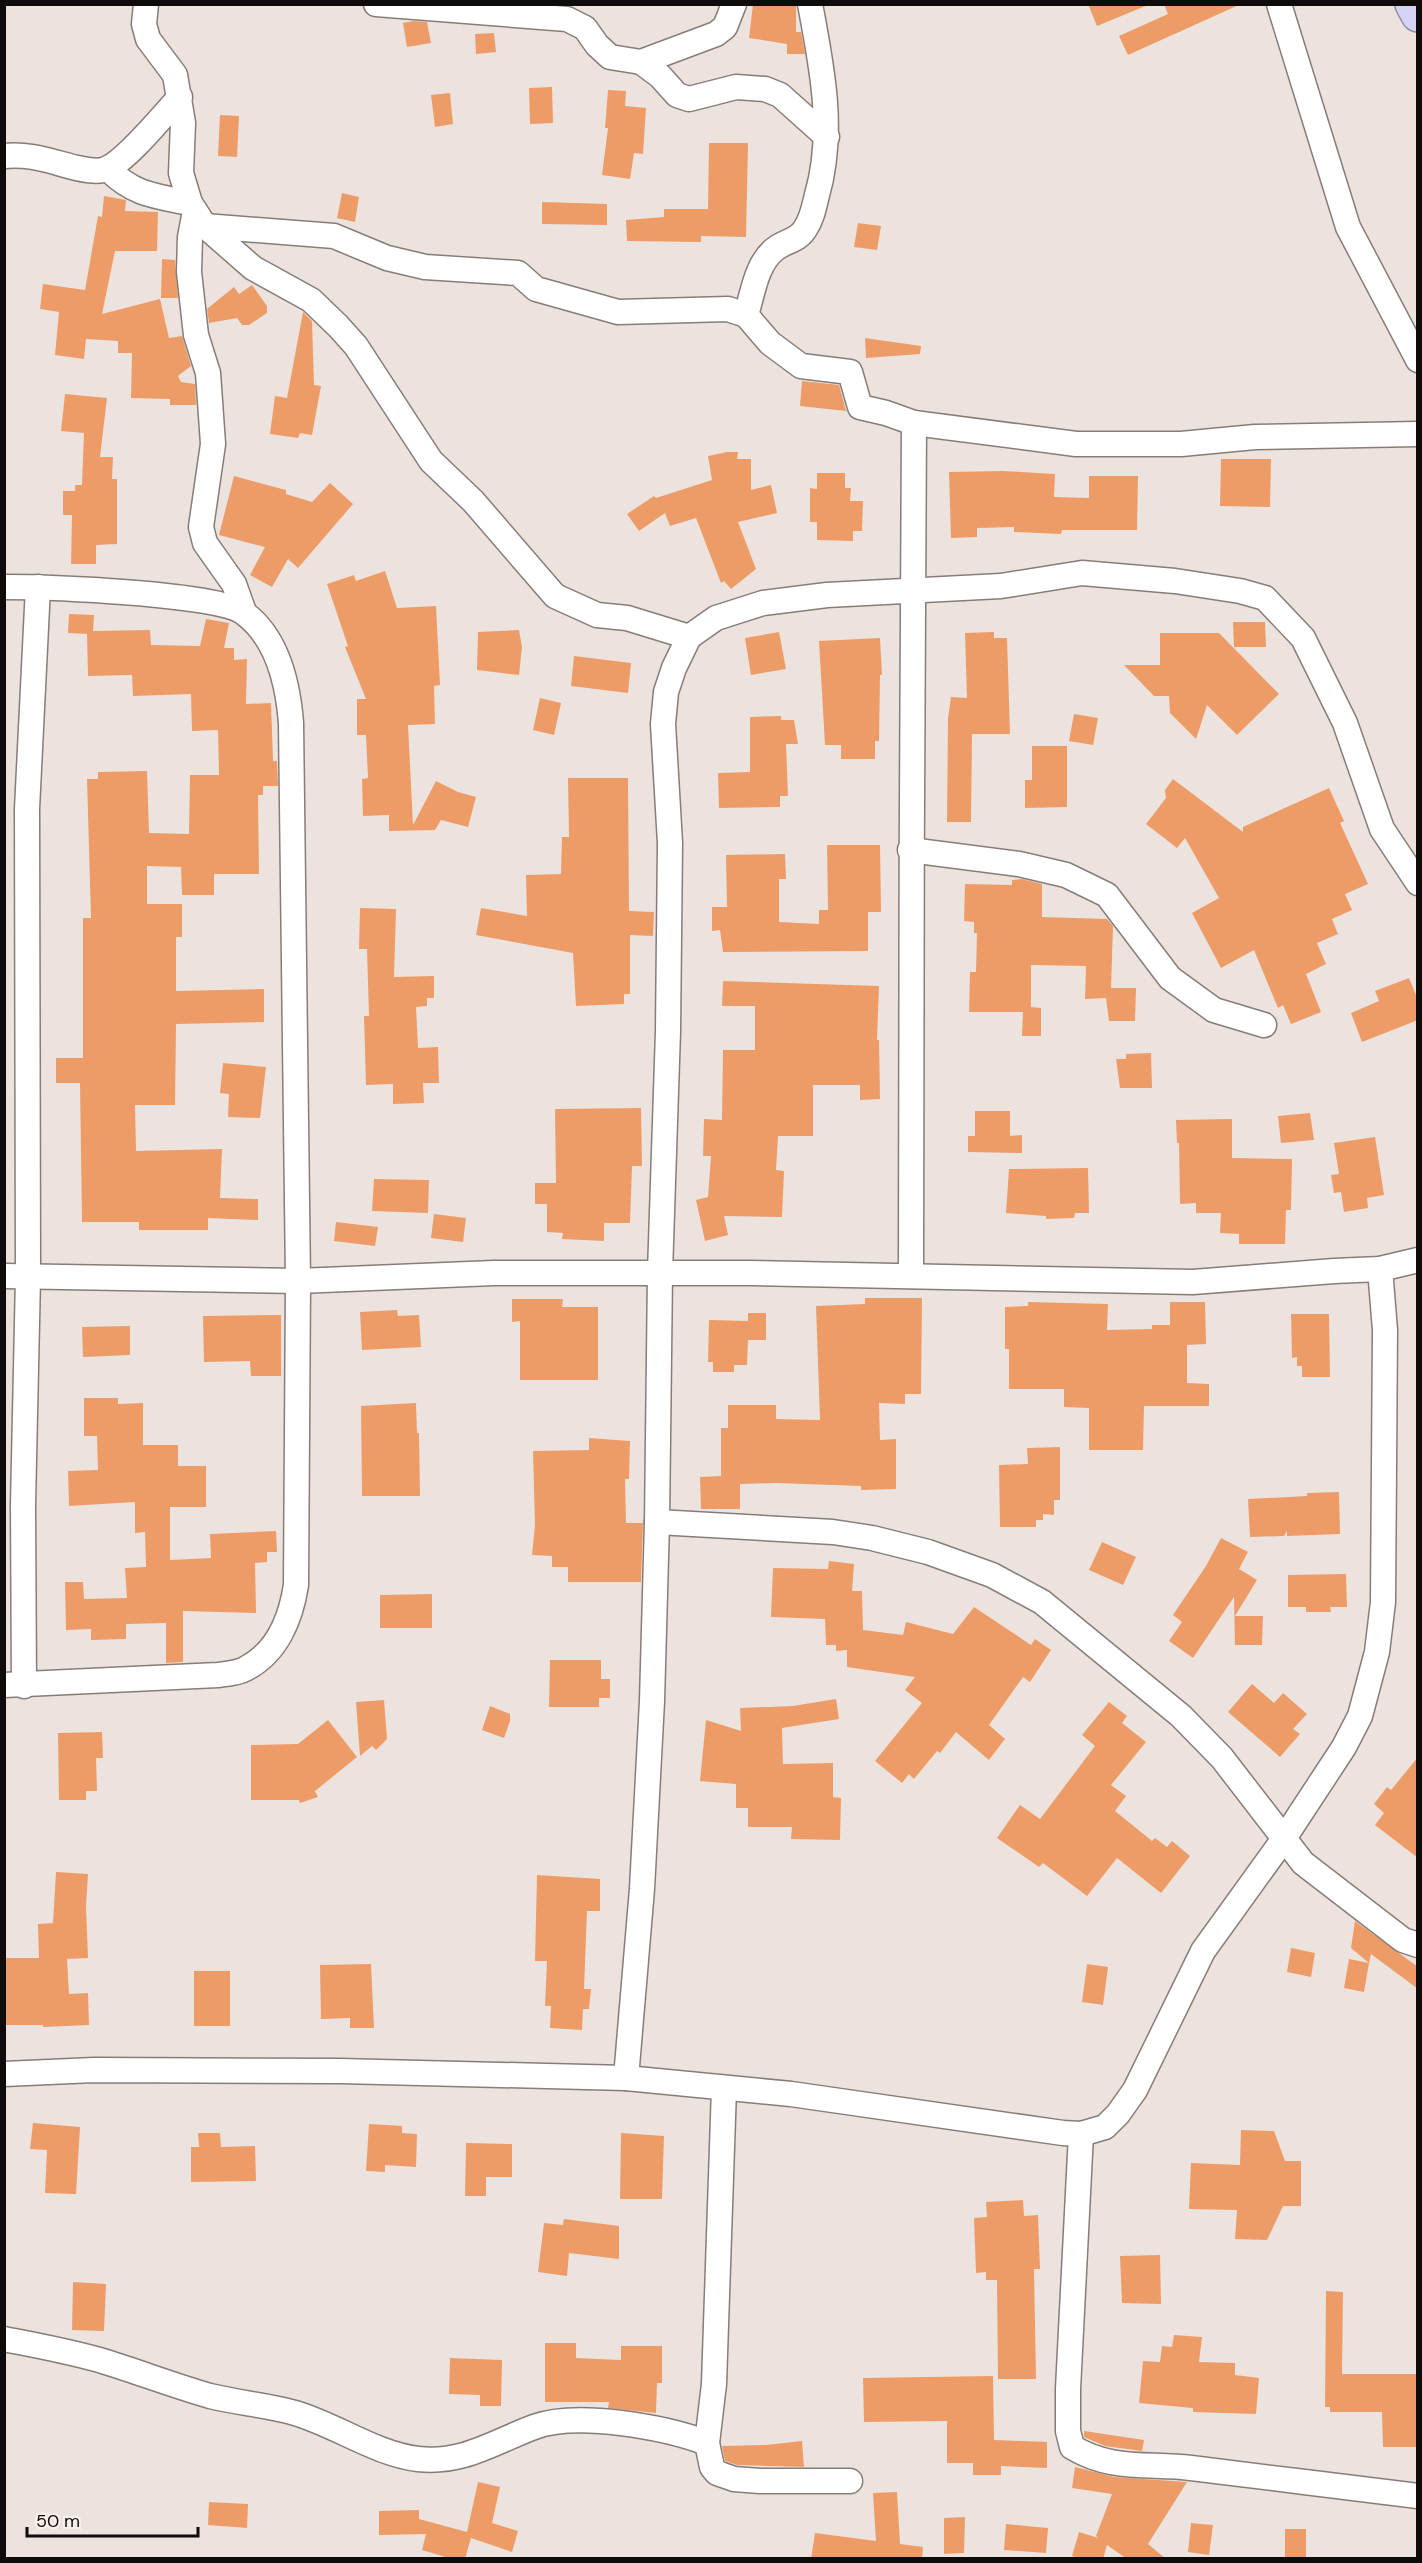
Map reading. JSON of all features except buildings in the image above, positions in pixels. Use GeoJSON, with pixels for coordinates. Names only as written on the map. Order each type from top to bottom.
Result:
{"type":"FeatureCollection","features":[{"type":"Feature","properties":{"kind":"highway"},"geometry":{"type":"LineString","coordinates":[[1412,4],[1418,15]]}},
{"type":"Feature","properties":{"kind":"street"},"geometry":{"type":"LineString","coordinates":[[146,4],[144,24],[148,39],[175,75],[183,123],[181,173],[196,214],[253,268],[311,300],[338,326],[356,346],[431,461],[473,501],[555,596],[597,615],[627,618],[689,637]]}},
{"type":"Feature","properties":{"kind":"street"},"geometry":{"type":"LineString","coordinates":[[376,4],[567,19],[585,28],[597,45],[610,57],[641,62],[660,76],[677,95],[689,99],[736,87],[752,86],[780,95],[827,137]]}},
{"type":"Feature","properties":{"kind":"street"},"geometry":{"type":"LineString","coordinates":[[641,62],[716,34],[725,27],[734,4]]}},
{"type":"Feature","properties":{"kind":"street"},"geometry":{"type":"LineString","coordinates":[[746,315],[764,262],[778,247],[800,237],[811,218],[822,177],[827,137],[821,65],[810,4]]}},
{"type":"Feature","properties":{"kind":"street"},"geometry":{"type":"LineString","coordinates":[[1279,4],[1348,227],[1418,360]]}},
{"type":"Feature","properties":{"kind":"street"},"geometry":{"type":"LineString","coordinates":[[4,156],[42,158],[92,171],[108,169],[148,132],[180,97]]}},
{"type":"Feature","properties":{"kind":"street"},"geometry":{"type":"LineString","coordinates":[[108,169],[124,184],[196,214],[334,236],[387,258],[425,267],[518,273],[536,289],[618,312],[728,309],[746,315],[770,343],[801,366],[850,372],[860,407],[914,423],[1043,441],[1118,445],[1181,444],[1256,437],[1418,434]]}},
{"type":"Feature","properties":{"kind":"street"},"geometry":{"type":"LineString","coordinates":[[38,587],[27,809],[16,1277],[23,1505],[14,1685],[232,1673],[245,1670],[279,1640],[293,1607],[296,1585],[298,1281],[291,723],[284,674],[267,638],[244,612],[234,584],[205,543],[201,527],[213,444],[208,373],[196,335],[189,272],[190,237],[196,214]]}},
{"type":"Feature","properties":{"kind":"street"},"geometry":{"type":"LineString","coordinates":[[911,1276],[910,850],[914,423]]}},
{"type":"Feature","properties":{"kind":"street"},"geometry":{"type":"LineString","coordinates":[[626,2078],[642,1888],[652,1701],[657,1522],[670,843],[663,724],[666,692],[674,668],[689,637],[716,618],[763,603],[827,595],[1001,586],[1082,573],[1175,581],[1240,591],[1265,598],[1303,638],[1345,723],[1382,829],[1418,883]]}},
{"type":"Feature","properties":{"kind":"street"},"geometry":{"type":"LineString","coordinates":[[4,587],[38,587],[179,598],[216,603],[244,612]]}},
{"type":"Feature","properties":{"kind":"street"},"geometry":{"type":"LineString","coordinates":[[910,850],[1019,864],[1066,875],[1107,895],[1170,978],[1214,1010],[1264,1025]]}},
{"type":"Feature","properties":{"kind":"street"},"geometry":{"type":"LineString","coordinates":[[16,1277],[298,1281],[494,1273],[660,1273],[1193,1282],[1334,1270],[1380,1269],[1418,1260]]}},
{"type":"Feature","properties":{"kind":"street"},"geometry":{"type":"LineString","coordinates":[[4,2074],[94,2070],[340,2071],[626,2078],[791,2094],[1042,2131],[1081,2134],[1105,2127],[1114,2119],[1135,2090],[1203,1951],[1283,1840],[1344,1747],[1360,1716],[1377,1653],[1383,1602],[1385,1330],[1380,1269]]}},
{"type":"Feature","properties":{"kind":"street"},"geometry":{"type":"LineString","coordinates":[[657,1522],[833,1532],[872,1538],[928,1552],[992,1575],[1042,1602],[1181,1716],[1222,1758],[1303,1863],[1403,1940],[1418,1945]]}},
{"type":"Feature","properties":{"kind":"street"},"geometry":{"type":"LineString","coordinates":[[724,2088],[714,2384],[707,2443],[712,2467],[717,2473],[734,2479],[850,2481]]}},
{"type":"Feature","properties":{"kind":"street"},"geometry":{"type":"LineString","coordinates":[[1081,2134],[1068,2389],[1068,2431],[1072,2447],[1088,2456],[1123,2465],[1187,2468],[1418,2496]]}},
{"type":"Feature","properties":{"kind":"street"},"geometry":{"type":"LineString","coordinates":[[4,2339],[105,2362],[211,2396],[294,2413],[334,2427],[387,2452],[411,2458],[434,2460],[474,2453],[533,2427],[568,2419],[676,2432],[707,2443]]}}]}
